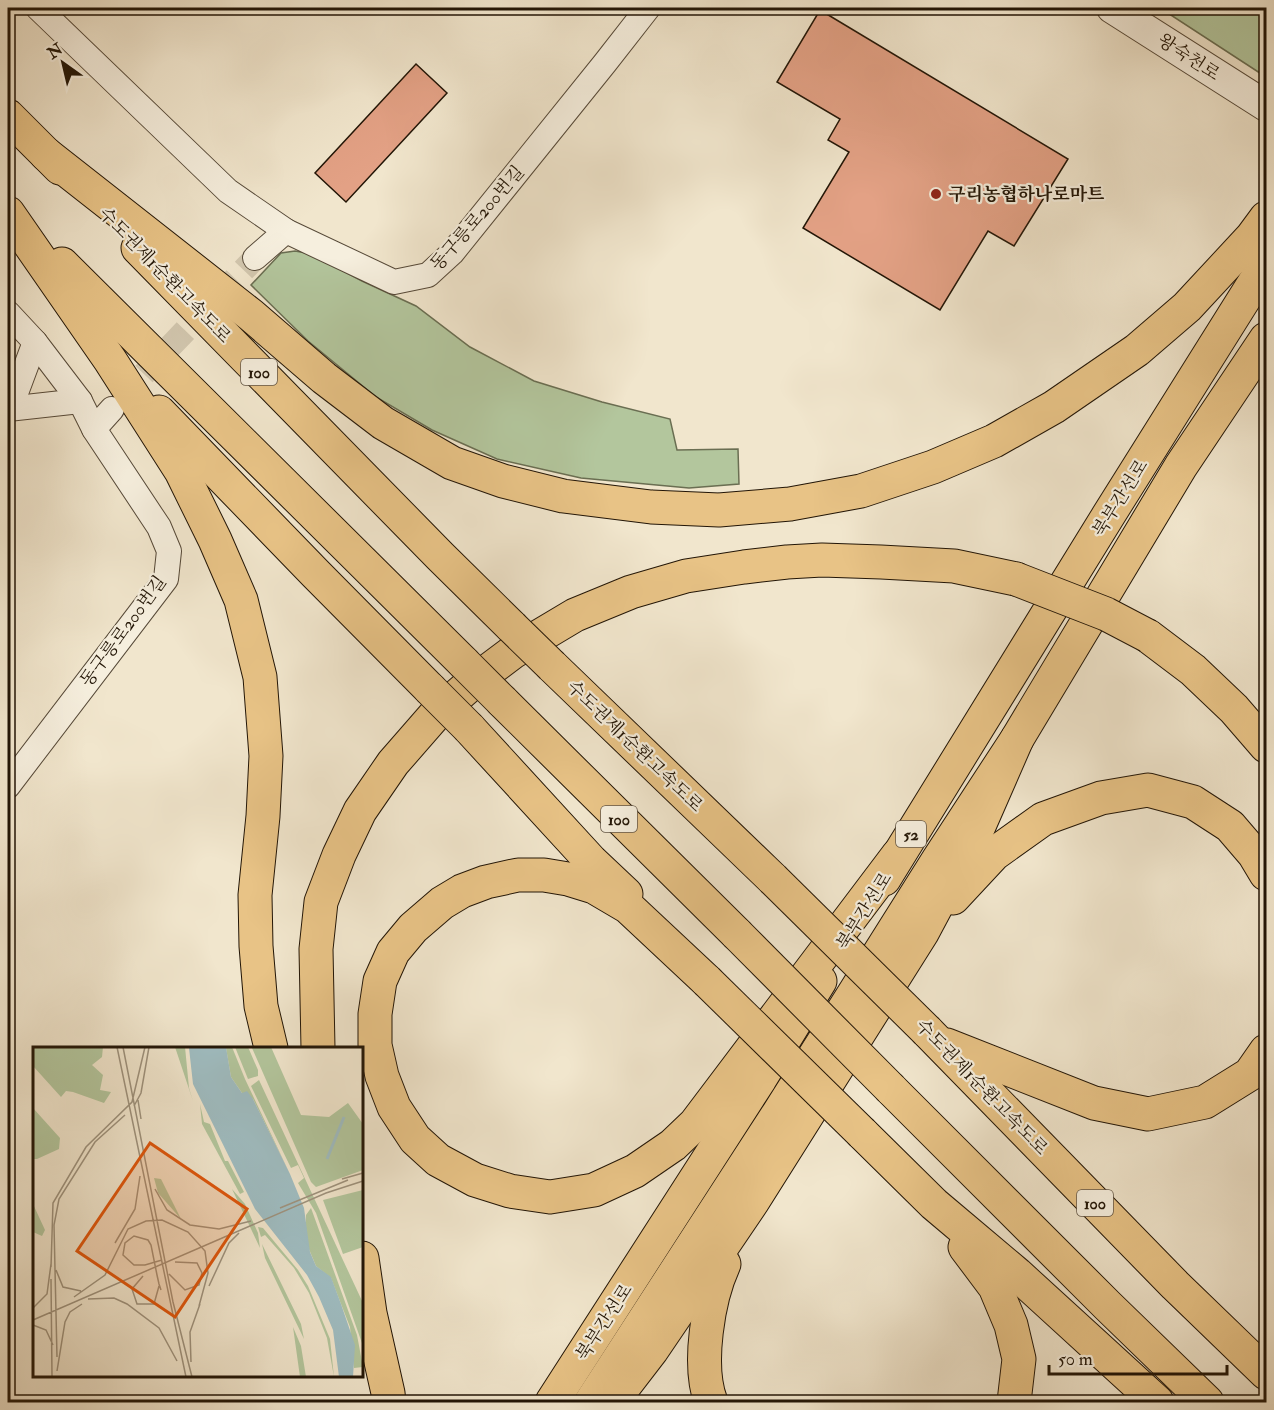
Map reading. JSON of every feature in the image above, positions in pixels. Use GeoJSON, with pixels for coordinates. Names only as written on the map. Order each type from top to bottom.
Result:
{"type":"FeatureCollection","features":[{"type":"Feature","properties":{"kind":"highway","name":"수도권제1순환고속도로"},"geometry":{"type":"LineString","coordinates":[[8,116],[440,556],[932,1036],[1174,1284],[1266,1372]]}},
{"type":"Feature","properties":{"kind":"highway"},"geometry":{"type":"LineString","coordinates":[[46,154],[251,315],[324,378],[383,423],[452,464],[503,481],[563,496],[651,507],[719,510],[790,504],[861,491],[933,467],[994,441],[1054,407],[1137,350],[1186,307],[1252,237],[1266,218]]}},
{"type":"Feature","properties":{"kind":"highway"},"geometry":{"type":"LineString","coordinates":[[8,211],[110,360],[181,471],[241,600],[260,677],[266,756],[255,895],[261,1006],[271,1047]]}},
{"type":"Feature","properties":{"kind":"highway","name":"100"},"geometry":{"type":"LineString","coordinates":[[8,211],[1207,1402]]}},
{"type":"Feature","properties":{"kind":"highway","name":"북부간선로"},"geometry":{"type":"LineString","coordinates":[[552,1402],[759,1079],[1266,264]]}},
{"type":"Feature","properties":{"kind":"highway","name":"북부간선로"},"geometry":{"type":"LineString","coordinates":[[591,1402],[1017,739],[1181,466],[1266,339]]}},
{"type":"Feature","properties":{"kind":"highway"},"geometry":{"type":"LineString","coordinates":[[110,360],[316,574],[469,728],[591,861],[640,907],[707,981]]}},
{"type":"Feature","properties":{"kind":"highway"},"geometry":{"type":"LineString","coordinates":[[318,1047],[316,949],[321,902],[339,855],[360,811],[393,763],[434,716],[473,682],[513,652],[575,615],[631,592],[686,576],[787,562],[822,561],[954,566],[1016,579],[1106,614],[1148,636],[1193,670],[1234,709],[1266,746]]}},
{"type":"Feature","properties":{"kind":"highway"},"geometry":{"type":"LineString","coordinates":[[612,1402],[652,1350],[753,1201],[922,933],[979,826],[1017,739]]}},
{"type":"Feature","properties":{"kind":"highway"},"geometry":{"type":"LineString","coordinates":[[922,933],[994,854],[1043,819],[1101,798],[1149,790],[1193,802],[1230,826],[1254,854],[1266,874]]}},
{"type":"Feature","properties":{"kind":"highway"},"geometry":{"type":"LineString","coordinates":[[898,855],[695,1124],[674,1145],[635,1171],[594,1190],[550,1197],[510,1191],[475,1180],[438,1160],[415,1138],[394,1107],[382,1076],[375,1046],[375,1014],[380,981],[393,952],[413,928],[442,903],[462,891],[486,882],[518,875],[543,875],[568,879],[594,887],[628,907],[707,981],[862,1133],[934,1204],[1017,1274],[1157,1402]]}},
{"type":"Feature","properties":{"kind":"highway"},"geometry":{"type":"LineString","coordinates":[[932,1036],[1094,1103],[1148,1114],[1205,1102],[1250,1074],[1266,1051]]}},
{"type":"Feature","properties":{"kind":"highway"},"geometry":{"type":"LineString","coordinates":[[711,1402],[707,1392],[705,1353],[710,1307],[720,1274],[753,1201]]}},
{"type":"Feature","properties":{"kind":"highway"},"geometry":{"type":"LineString","coordinates":[[934,1204],[994,1287],[1011,1325],[1019,1359],[1014,1402]]}},
{"type":"Feature","properties":{"kind":"highway"},"geometry":{"type":"LineString","coordinates":[[363,1269],[366,1303],[389,1402]]}},
{"type":"Feature","properties":{"kind":"street","name":"동구릉로200번길"},"geometry":{"type":"LineString","coordinates":[[38,8],[228,190],[286,231],[394,282],[428,275],[452,253],[648,8]]}},
{"type":"Feature","properties":{"kind":"street","name":"왕숙천로"},"geometry":{"type":"LineString","coordinates":[[1112,8],[1266,106]]}},
{"type":"Feature","properties":{"kind":"street"},"geometry":{"type":"LineString","coordinates":[[255,258],[286,231]]}},
{"type":"Feature","properties":{"kind":"street","name":"동구릉로200번길"},"geometry":{"type":"LineString","coordinates":[[8,313],[80,401],[94,429],[159,527],[169,551],[166,579],[8,786]]}},
{"type":"Feature","properties":{"kind":"street"},"geometry":{"type":"LineString","coordinates":[[34,342],[9,409],[80,401]]}},
{"type":"Feature","properties":{"kind":"street"},"geometry":{"type":"LineString","coordinates":[[94,429],[112,408]]}},
{"type":"Feature","properties":{"kind":"green space"},"geometry":{"type":"Polygon","coordinates":[[[1160,8],[1266,8],[1266,77],[1160,8]]]}},
{"type":"Feature","properties":{"kind":"green space"},"geometry":{"type":"Polygon","coordinates":[[[295,251],[312,254],[416,306],[470,347],[534,381],[602,402],[670,419],[677,450],[738,449],[739,484],[689,488],[581,478],[497,459],[432,430],[376,397],[308,341],[251,285],[281,253],[295,251]]]}},
{"type":"Feature","properties":{"kind":"building","name":"구리농협하나로마트"},"geometry":{"type":"Polygon","coordinates":[[[820,10],[1068,159],[1014,246],[988,231],[940,310],[803,228],[849,152],[828,140],[840,119],[777,82],[820,10]]]}},
{"type":"Feature","properties":{"kind":"building"},"geometry":{"type":"Polygon","coordinates":[[[416,64],[447,93],[346,202],[315,173],[416,64]]]}},
{"type":"Feature","properties":{"kind":"tunnel"},"geometry":{"type":"LineString","coordinates":[[119,400],[255,258]]}},
{"type":"Feature","properties":{"kind":"place","name":"구리농협하나로마트"},"geometry":{"type":"Point","coordinates":[936,194]}}]}
